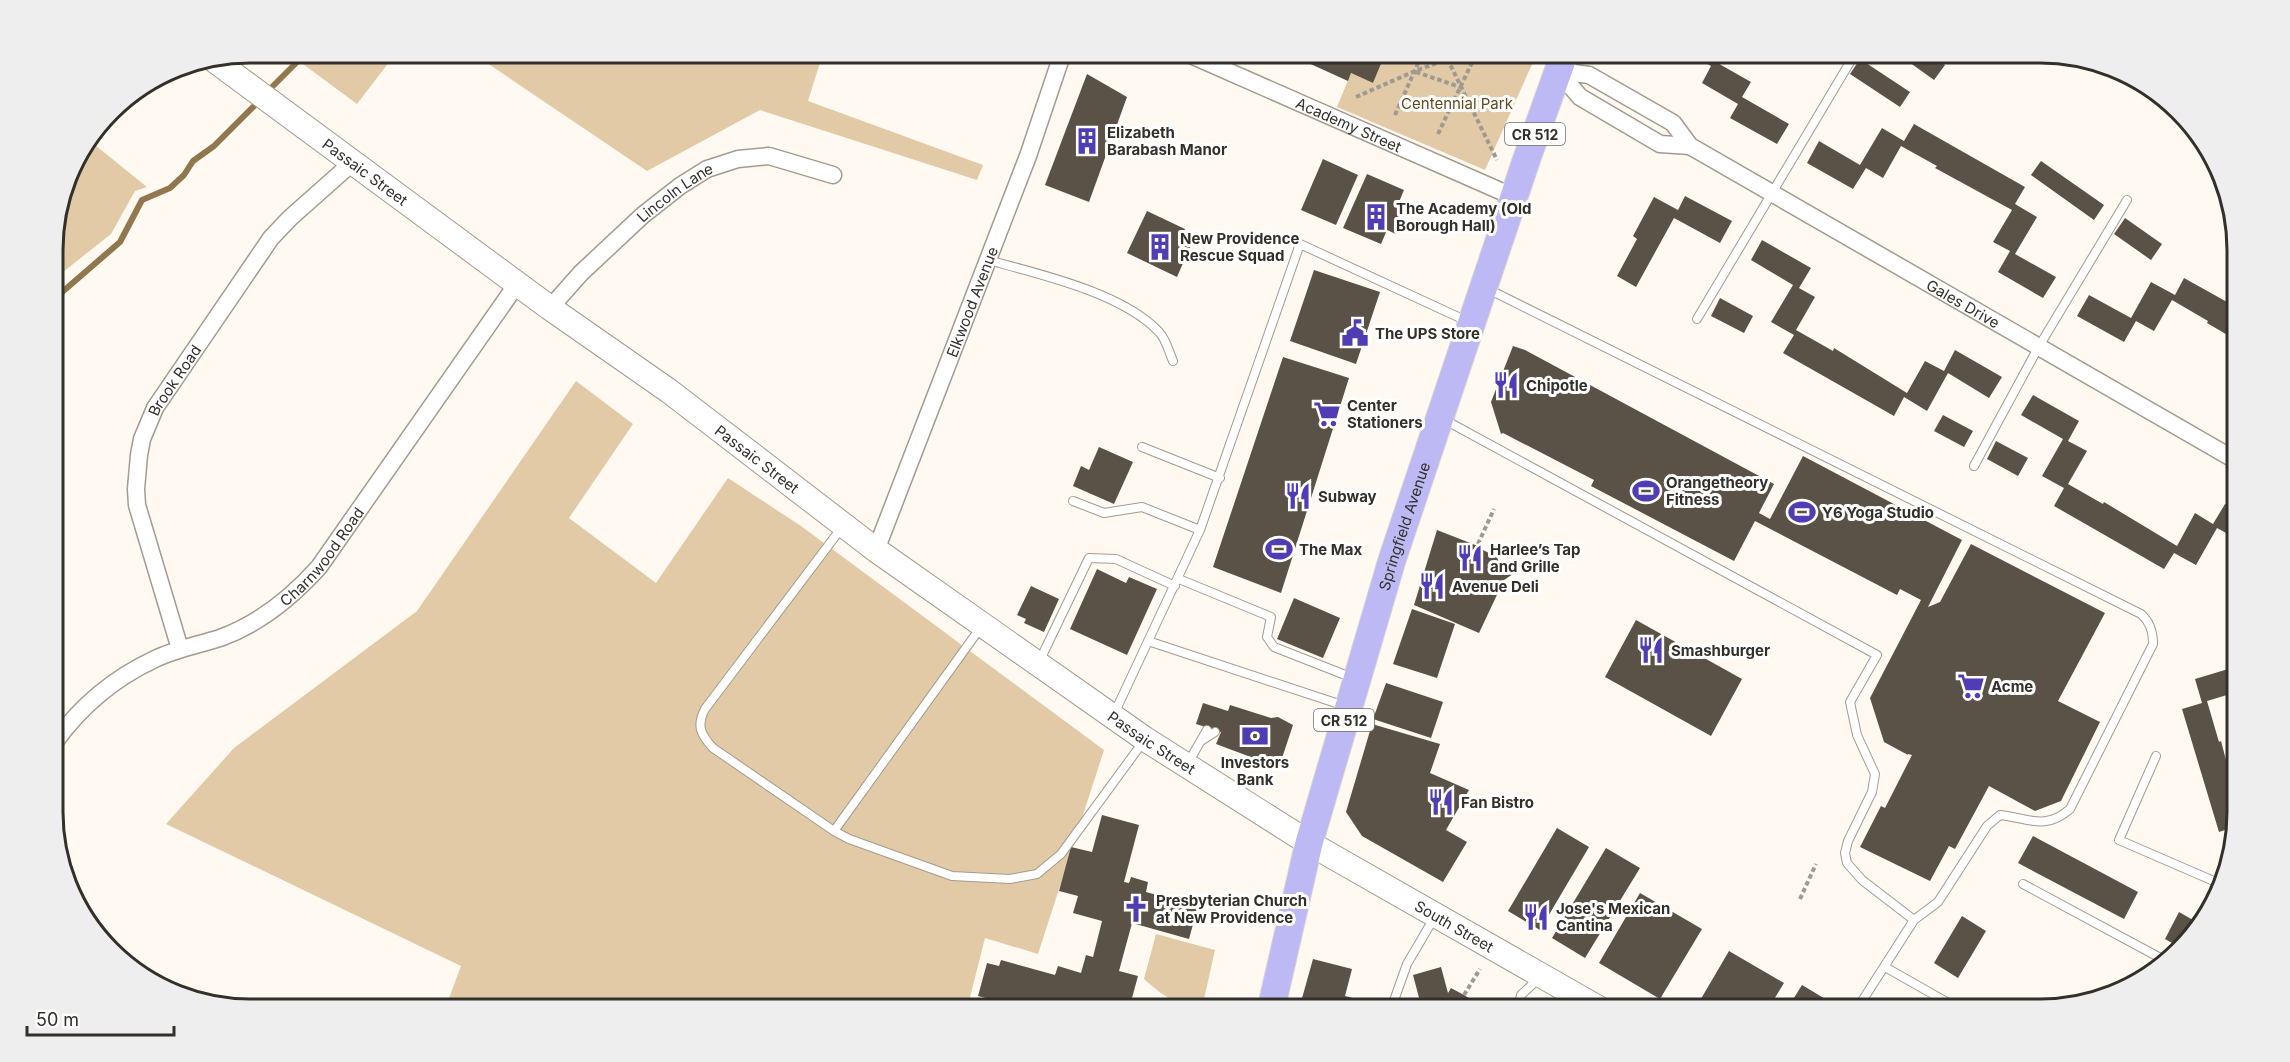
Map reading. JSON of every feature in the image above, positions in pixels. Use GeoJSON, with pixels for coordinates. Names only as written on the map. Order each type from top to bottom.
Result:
{"type":"FeatureCollection","features":[{"type":"Feature","properties":{"kind":"main road","name":"Springfield Avenue"},"geometry":{"type":"LineString","coordinates":[[1273,999],[1309,843],[1392,560],[1514,197],[1562,63]]}},
{"type":"Feature","properties":{"kind":"main road","name":"Passaic Street"},"geometry":{"type":"LineString","coordinates":[[222,66],[550,308],[669,391],[876,550],[1145,739],[1309,843]]}},
{"type":"Feature","properties":{"kind":"main road","name":"South Street"},"geometry":{"type":"LineString","coordinates":[[1309,843],[1581,999]]}},
{"type":"Feature","properties":{"kind":"street","name":"Elkwood Avenue"},"geometry":{"type":"LineString","coordinates":[[876,550],[1028,156],[1059,63]]}},
{"type":"Feature","properties":{"kind":"street","name":"Academy Street"},"geometry":{"type":"LineString","coordinates":[[1209,63],[1514,197]]}},
{"type":"Feature","properties":{"kind":"street","name":"Gales Drive"},"geometry":{"type":"LineString","coordinates":[[1563,63],[1580,97],[1660,144],[1690,146]]}},
{"type":"Feature","properties":{"kind":"street","name":"Gales Drive"},"geometry":{"type":"LineString","coordinates":[[1564,63],[1673,123],[1690,146],[1770,194],[2227,456]]}},
{"type":"Feature","properties":{"kind":"street","name":"Lincoln Lane"},"geometry":{"type":"LineString","coordinates":[[550,308],[581,273],[643,215],[680,186],[707,169],[738,159],[769,156],[833,175]]}},
{"type":"Feature","properties":{"kind":"street","name":"Brook Road"},"geometry":{"type":"LineString","coordinates":[[180,649],[137,505],[137,472],[142,439],[155,408],[271,238],[352,163]]}},
{"type":"Feature","properties":{"kind":"street","name":"Charnwood Road"},"geometry":{"type":"LineString","coordinates":[[63,731],[110,685],[148,662],[244,627],[272,610],[303,585],[326,557],[518,284]]}},
{"type":"Feature","properties":{"kind":"lane"},"geometry":{"type":"LineString","coordinates":[[1697,319],[1849,63]]}},
{"type":"Feature","properties":{"kind":"lane"},"geometry":{"type":"LineString","coordinates":[[1974,466],[2038,348],[2127,200]]}},
{"type":"Feature","properties":{"kind":"lane"},"geometry":{"type":"LineString","coordinates":[[1113,716],[1200,530],[1300,244],[1472,323]]}},
{"type":"Feature","properties":{"kind":"lane"},"geometry":{"type":"LineString","coordinates":[[988,260],[1046,276],[1104,297],[1136,313],[1161,333],[1173,361]]}},
{"type":"Feature","properties":{"kind":"lane"},"geometry":{"type":"LineString","coordinates":[[1484,288],[2147,619],[2153,635],[2152,644],[2070,809],[2064,816],[2049,822],[2031,823],[2017,817],[2000,815],[1987,826],[1938,902],[1914,920],[1864,999]]}},
{"type":"Feature","properties":{"kind":"lane"},"geometry":{"type":"LineString","coordinates":[[1441,418],[1876,655],[1850,702],[1855,729],[1875,774],[1872,792],[1848,841],[1845,853],[1847,862],[1862,880],[1914,920]]}},
{"type":"Feature","properties":{"kind":"lane"},"geometry":{"type":"LineString","coordinates":[[1142,447],[1220,478]]}},
{"type":"Feature","properties":{"kind":"lane"},"geometry":{"type":"LineString","coordinates":[[1073,501],[1104,513],[1142,507],[1200,530]]}},
{"type":"Feature","properties":{"kind":"lane"},"geometry":{"type":"LineString","coordinates":[[843,526],[705,709],[700,719],[704,739],[713,748],[834,831],[952,876],[1010,879],[1036,874],[1061,854],[1145,739]]}},
{"type":"Feature","properties":{"kind":"lane"},"geometry":{"type":"LineString","coordinates":[[1038,664],[1089,558],[1116,559],[1271,617],[1267,637],[1274,647],[1356,679]]}},
{"type":"Feature","properties":{"kind":"lane"},"geometry":{"type":"LineString","coordinates":[[834,831],[983,625]]}},
{"type":"Feature","properties":{"kind":"lane"},"geometry":{"type":"LineString","coordinates":[[1149,641],[1348,707]]}},
{"type":"Feature","properties":{"kind":"lane"},"geometry":{"type":"LineString","coordinates":[[1186,766],[1207,730],[1200,741]]}},
{"type":"Feature","properties":{"kind":"lane"},"geometry":{"type":"LineString","coordinates":[[2156,756],[2119,840],[2214,881]]}},
{"type":"Feature","properties":{"kind":"lane"},"geometry":{"type":"LineString","coordinates":[[2023,884],[2157,957]]}},
{"type":"Feature","properties":{"kind":"lane"},"geometry":{"type":"LineString","coordinates":[[1395,999],[1407,964],[1436,915]]}},
{"type":"Feature","properties":{"kind":"lane"},"geometry":{"type":"LineString","coordinates":[[1885,968],[1941,999]]}},
{"type":"Feature","properties":{"kind":"lane"},"geometry":{"type":"LineString","coordinates":[[1520,999],[1521,995],[1541,976]]}},
{"type":"Feature","properties":{"kind":"path"},"geometry":{"type":"LineString","coordinates":[[1395,115],[1419,63]]}},
{"type":"Feature","properties":{"kind":"path"},"geometry":{"type":"LineString","coordinates":[[1356,97],[1439,63]]}},
{"type":"Feature","properties":{"kind":"path"},"geometry":{"type":"LineString","coordinates":[[1449,63],[1497,160]]}},
{"type":"Feature","properties":{"kind":"path"},"geometry":{"type":"LineString","coordinates":[[1438,134],[1472,63]]}},
{"type":"Feature","properties":{"kind":"path"},"geometry":{"type":"LineString","coordinates":[[1415,71],[1461,87]]}},
{"type":"Feature","properties":{"kind":"path"},"geometry":{"type":"LineString","coordinates":[[1478,543],[1494,509]]}},
{"type":"Feature","properties":{"kind":"path"},"geometry":{"type":"LineString","coordinates":[[1800,899],[1816,864]]}},
{"type":"Feature","properties":{"kind":"path"},"geometry":{"type":"LineString","coordinates":[[1464,995],[1480,969]]}},
{"type":"Feature","properties":{"kind":"green space"},"geometry":{"type":"Polygon","coordinates":[[[302,63],[388,63],[357,104],[302,63]]]}},
{"type":"Feature","properties":{"kind":"green space"},"geometry":{"type":"Polygon","coordinates":[[[487,63],[820,63],[808,101],[983,165],[977,180],[760,110],[647,171],[487,63]]]}},
{"type":"Feature","properties":{"kind":"green space","name":"Centennial Park"},"geometry":{"type":"Polygon","coordinates":[[[1382,63],[1533,63],[1485,170],[1337,107],[1351,73],[1373,83],[1382,63]]]}},
{"type":"Feature","properties":{"kind":"green space"},"geometry":{"type":"Polygon","coordinates":[[[96,146],[147,187],[135,191],[111,234],[63,272],[63,238],[69,202],[82,167],[96,146]]]}},
{"type":"Feature","properties":{"kind":"green space"},"geometry":{"type":"Polygon","coordinates":[[[576,381],[633,424],[569,518],[656,583],[728,478],[801,526],[1104,750],[1038,954],[985,938],[970,999],[449,999],[461,966],[166,824],[234,748],[417,611],[576,381]]]}},
{"type":"Feature","properties":{"kind":"green space"},"geometry":{"type":"Polygon","coordinates":[[[1156,934],[1215,950],[1204,999],[1170,999],[1144,979],[1156,934]]]}},
{"type":"Feature","properties":{"kind":"building"},"geometry":{"type":"Polygon","coordinates":[[[1308,63],[1381,63],[1373,83],[1351,73],[1348,81],[1308,63]]]}},
{"type":"Feature","properties":{"kind":"building"},"geometry":{"type":"Polygon","coordinates":[[[1706,63],[1718,63],[1751,82],[1742,97],[1789,124],[1777,144],[1730,118],[1738,104],[1702,83],[1711,66],[1706,63]]]}},
{"type":"Feature","properties":{"kind":"building"},"geometry":{"type":"Polygon","coordinates":[[[1857,63],[1866,63],[1910,92],[1900,107],[1850,74],[1857,63]]]}},
{"type":"Feature","properties":{"kind":"building"},"geometry":{"type":"Polygon","coordinates":[[[1910,63],[1942,63],[1945,65],[1934,80],[1910,63]]]}},
{"type":"Feature","properties":{"kind":"building","name":"Elizabeth Barabash Manor"},"geometry":{"type":"Polygon","coordinates":[[[1087,74],[1127,97],[1089,202],[1045,185],[1087,74]]]}},
{"type":"Feature","properties":{"kind":"building"},"geometry":{"type":"Polygon","coordinates":[[[1914,124],[2025,187],[2015,204],[2037,217],[2015,254],[2056,277],[2043,298],[1998,272],[2010,251],[1993,242],[2012,210],[1935,168],[1937,166],[1901,146],[1883,178],[1866,168],[1853,189],[1807,163],[1819,141],[1860,165],[1882,128],[1904,141],[1914,124]]]}},
{"type":"Feature","properties":{"kind":"building"},"geometry":{"type":"Polygon","coordinates":[[[1323,159],[1358,175],[1336,225],[1301,210],[1323,159]]]}},
{"type":"Feature","properties":{"kind":"building"},"geometry":{"type":"Polygon","coordinates":[[[2041,161],[2104,205],[2094,220],[2031,175],[2041,161]]]}},
{"type":"Feature","properties":{"kind":"building","name":"The Academy (Old Borough Hall)"},"geometry":{"type":"Polygon","coordinates":[[[1367,174],[1404,190],[1399,202],[1408,206],[1396,234],[1387,230],[1381,244],[1343,228],[1367,174]]]}},
{"type":"Feature","properties":{"kind":"building"},"geometry":{"type":"Polygon","coordinates":[[[1685,196],[1732,221],[1720,243],[1674,218],[1636,287],[1617,276],[1637,239],[1633,236],[1654,197],[1678,210],[1685,196]]]}},
{"type":"Feature","properties":{"kind":"building","name":"New Providence Rescue Squad"},"geometry":{"type":"Polygon","coordinates":[[[1147,211],[1185,229],[1182,236],[1193,240],[1177,277],[1127,253],[1147,211]]]}},
{"type":"Feature","properties":{"kind":"building"},"geometry":{"type":"Polygon","coordinates":[[[2125,218],[2162,244],[2151,260],[2114,234],[2125,218]]]}},
{"type":"Feature","properties":{"kind":"building"},"geometry":{"type":"Polygon","coordinates":[[[1762,240],[1811,268],[1799,288],[1815,297],[1796,330],[1833,351],[1834,348],[1907,393],[1925,361],[1944,371],[1955,350],[2002,377],[1989,398],[1948,373],[1927,411],[1904,397],[1894,416],[1783,353],[1794,335],[1771,322],[1793,285],[1751,260],[1762,240]]]}},
{"type":"Feature","properties":{"kind":"building"},"geometry":{"type":"Polygon","coordinates":[[[1314,270],[1380,292],[1356,364],[1290,341],[1314,270]]]}},
{"type":"Feature","properties":{"kind":"building"},"geometry":{"type":"Polygon","coordinates":[[[2184,278],[2227,302],[2227,335],[2172,300],[2154,331],[2136,321],[2124,342],[2077,316],[2089,295],[2131,318],[2151,282],[2175,295],[2184,278]]]}},
{"type":"Feature","properties":{"kind":"building"},"geometry":{"type":"Polygon","coordinates":[[[1720,298],[1753,316],[1744,333],[1711,316],[1720,298]]]}},
{"type":"Feature","properties":{"kind":"building"},"geometry":{"type":"Polygon","coordinates":[[[1513,346],[1525,350],[1774,484],[1759,513],[1770,519],[1803,456],[1962,540],[1928,607],[1940,602],[1971,544],[2105,613],[2058,701],[2100,722],[2061,801],[2035,811],[1989,786],[1955,849],[1949,846],[1930,881],[1860,847],[1881,806],[1885,808],[1912,755],[1884,742],[1870,698],[1921,600],[1900,589],[1897,595],[1755,521],[1734,561],[1591,486],[1594,480],[1501,434],[1491,402],[1513,346]]]}},
{"type":"Feature","properties":{"kind":"building"},"geometry":{"type":"Polygon","coordinates":[[[1283,357],[1349,378],[1281,593],[1213,567],[1283,357]]]}},
{"type":"Feature","properties":{"kind":"building"},"geometry":{"type":"Polygon","coordinates":[[[2033,395],[2079,421],[2068,441],[2087,451],[2068,484],[2103,504],[2104,502],[2177,546],[2195,513],[2213,524],[2225,504],[2227,505],[2227,534],[2217,528],[2196,565],[2174,553],[2164,569],[2054,506],[2064,488],[2042,476],[2063,439],[2021,415],[2033,395]]]}},
{"type":"Feature","properties":{"kind":"building"},"geometry":{"type":"Polygon","coordinates":[[[1943,415],[1973,431],[1964,447],[1934,431],[1943,415]]]}},
{"type":"Feature","properties":{"kind":"building"},"geometry":{"type":"Polygon","coordinates":[[[1996,441],[2028,458],[2018,476],[1987,459],[1996,441]]]}},
{"type":"Feature","properties":{"kind":"building"},"geometry":{"type":"Polygon","coordinates":[[[1099,447],[1133,462],[1114,504],[1073,486],[1081,466],[1089,470],[1099,447]]]}},
{"type":"Feature","properties":{"kind":"building"},"geometry":{"type":"Polygon","coordinates":[[[1437,530],[1483,548],[1513,569],[1513,574],[1504,580],[1479,633],[1414,605],[1437,530]]]}},
{"type":"Feature","properties":{"kind":"building"},"geometry":{"type":"Polygon","coordinates":[[[1097,569],[1126,583],[1129,577],[1157,589],[1127,655],[1070,629],[1097,569]]]}},
{"type":"Feature","properties":{"kind":"building"},"geometry":{"type":"Polygon","coordinates":[[[1031,586],[1059,599],[1044,632],[1024,623],[1026,619],[1017,615],[1031,586]]]}},
{"type":"Feature","properties":{"kind":"building"},"geometry":{"type":"Polygon","coordinates":[[[1294,598],[1340,618],[1323,658],[1277,639],[1294,598]]]}},
{"type":"Feature","properties":{"kind":"building"},"geometry":{"type":"Polygon","coordinates":[[[1412,609],[1455,624],[1437,678],[1393,664],[1412,609]]]}},
{"type":"Feature","properties":{"kind":"building"},"geometry":{"type":"Polygon","coordinates":[[[1636,620],[1742,679],[1711,736],[1605,677],[1636,620]]]}},
{"type":"Feature","properties":{"kind":"building"},"geometry":{"type":"Polygon","coordinates":[[[2227,669],[2227,695],[2207,701],[2227,764],[2226,830],[2219,832],[2182,709],[2202,703],[2195,679],[2227,669]]]}},
{"type":"Feature","properties":{"kind":"building"},"geometry":{"type":"Polygon","coordinates":[[[1386,683],[1443,702],[1431,738],[1373,719],[1386,683]]]}},
{"type":"Feature","properties":{"kind":"building"},"geometry":{"type":"Polygon","coordinates":[[[1203,703],[1228,711],[1230,705],[1271,718],[1278,717],[1293,725],[1279,767],[1262,764],[1256,759],[1216,744],[1221,732],[1196,724],[1203,703]]]}},
{"type":"Feature","properties":{"kind":"building"},"geometry":{"type":"Polygon","coordinates":[[[1372,724],[1440,744],[1430,773],[1469,790],[1446,830],[1467,842],[1443,882],[1362,836],[1346,812],[1372,724]]]}},
{"type":"Feature","properties":{"kind":"building","name":"Presbyterian Church at New Providence"},"geometry":{"type":"Polygon","coordinates":[[[1102,815],[1139,825],[1124,882],[1129,883],[1131,877],[1148,882],[1146,892],[1198,906],[1189,939],[1132,923],[1119,971],[1138,976],[1132,999],[989,999],[978,996],[987,963],[999,966],[1001,960],[1055,975],[1058,966],[1081,973],[1086,955],[1093,957],[1102,921],[1073,913],[1078,896],[1059,891],[1071,847],[1092,852],[1102,815]]]}},
{"type":"Feature","properties":{"kind":"building"},"geometry":{"type":"Polygon","coordinates":[[[1557,828],[1589,847],[1540,930],[1508,911],[1557,828]]]}},
{"type":"Feature","properties":{"kind":"building"},"geometry":{"type":"Polygon","coordinates":[[[2033,836],[2138,892],[2124,919],[2018,863],[2033,836]]]}},
{"type":"Feature","properties":{"kind":"building"},"geometry":{"type":"Polygon","coordinates":[[[1606,848],[1640,868],[1585,958],[1552,938],[1606,848]]]}},
{"type":"Feature","properties":{"kind":"building"},"geometry":{"type":"Polygon","coordinates":[[[1640,893],[1702,929],[1660,999],[1599,963],[1640,893]]]}},
{"type":"Feature","properties":{"kind":"building"},"geometry":{"type":"Polygon","coordinates":[[[2179,912],[2192,920],[2173,943],[2165,939],[2179,912]]]}},
{"type":"Feature","properties":{"kind":"building"},"geometry":{"type":"Polygon","coordinates":[[[1962,916],[1986,931],[1958,978],[1934,963],[1962,916]]]}},
{"type":"Feature","properties":{"kind":"building"},"geometry":{"type":"Polygon","coordinates":[[[1729,951],[1784,983],[1774,999],[1701,999],[1729,951]]]}},
{"type":"Feature","properties":{"kind":"building"},"geometry":{"type":"Polygon","coordinates":[[[1313,959],[1352,969],[1345,996],[1357,999],[1302,999],[1313,959]]]}},
{"type":"Feature","properties":{"kind":"building"},"geometry":{"type":"Polygon","coordinates":[[[1441,967],[1448,993],[1451,988],[1470,999],[1419,999],[1413,975],[1441,967]]]}},
{"type":"Feature","properties":{"kind":"building"},"geometry":{"type":"Polygon","coordinates":[[[1802,985],[1825,999],[1793,999],[1802,985]]]}},
{"type":"Feature","properties":{"kind":"waterway"},"geometry":{"type":"LineString","coordinates":[[267,92],[296,63]]}},
{"type":"Feature","properties":{"kind":"waterway"},"geometry":{"type":"LineString","coordinates":[[63,291],[120,242],[142,200],[170,188],[184,175],[193,161],[214,146],[260,100]]}},
{"type":"Feature","properties":{"kind":"place","name":"Elizabeth Barabash Manor"},"geometry":{"type":"Point","coordinates":[1087,141]}},
{"type":"Feature","properties":{"kind":"place","name":"The Academy (Old Borough Hall)"},"geometry":{"type":"Point","coordinates":[1376,217]}},
{"type":"Feature","properties":{"kind":"place","name":"New Providence Rescue Squad"},"geometry":{"type":"Point","coordinates":[1160,247]}},
{"type":"Feature","properties":{"kind":"place","name":"The UPS Store"},"geometry":{"type":"Point","coordinates":[1355,333]}},
{"type":"Feature","properties":{"kind":"place","name":"Chipotle"},"geometry":{"type":"Point","coordinates":[1506,385]}},
{"type":"Feature","properties":{"kind":"place","name":"Center Stationers"},"geometry":{"type":"Point","coordinates":[1327,414]}},
{"type":"Feature","properties":{"kind":"place","name":"Orangetheory Fitness"},"geometry":{"type":"Point","coordinates":[1646,491]}},
{"type":"Feature","properties":{"kind":"place","name":"Subway"},"geometry":{"type":"Point","coordinates":[1298,496]}},
{"type":"Feature","properties":{"kind":"place","name":"Y6 Yoga Studio"},"geometry":{"type":"Point","coordinates":[1802,512]}},
{"type":"Feature","properties":{"kind":"place","name":"The Max"},"geometry":{"type":"Point","coordinates":[1279,549]}},
{"type":"Feature","properties":{"kind":"place","name":"Harlee’s Tap and Grille"},"geometry":{"type":"Point","coordinates":[1470,558]}},
{"type":"Feature","properties":{"kind":"place","name":"Avenue Deli"},"geometry":{"type":"Point","coordinates":[1432,586]}},
{"type":"Feature","properties":{"kind":"place","name":"Smashburger"},"geometry":{"type":"Point","coordinates":[1651,650]}},
{"type":"Feature","properties":{"kind":"place","name":"Acme"},"geometry":{"type":"Point","coordinates":[1971,686]}},
{"type":"Feature","properties":{"kind":"place","name":"Investors Bank"},"geometry":{"type":"Point","coordinates":[1255,736]}},
{"type":"Feature","properties":{"kind":"place","name":"Fan Bistro"},"geometry":{"type":"Point","coordinates":[1441,802]}},
{"type":"Feature","properties":{"kind":"place","name":"Presbyterian Church at New Providence"},"geometry":{"type":"Point","coordinates":[1136,909]}},
{"type":"Feature","properties":{"kind":"place","name":"Jose's Mexican Cantina"},"geometry":{"type":"Point","coordinates":[1536,917]}}]}
